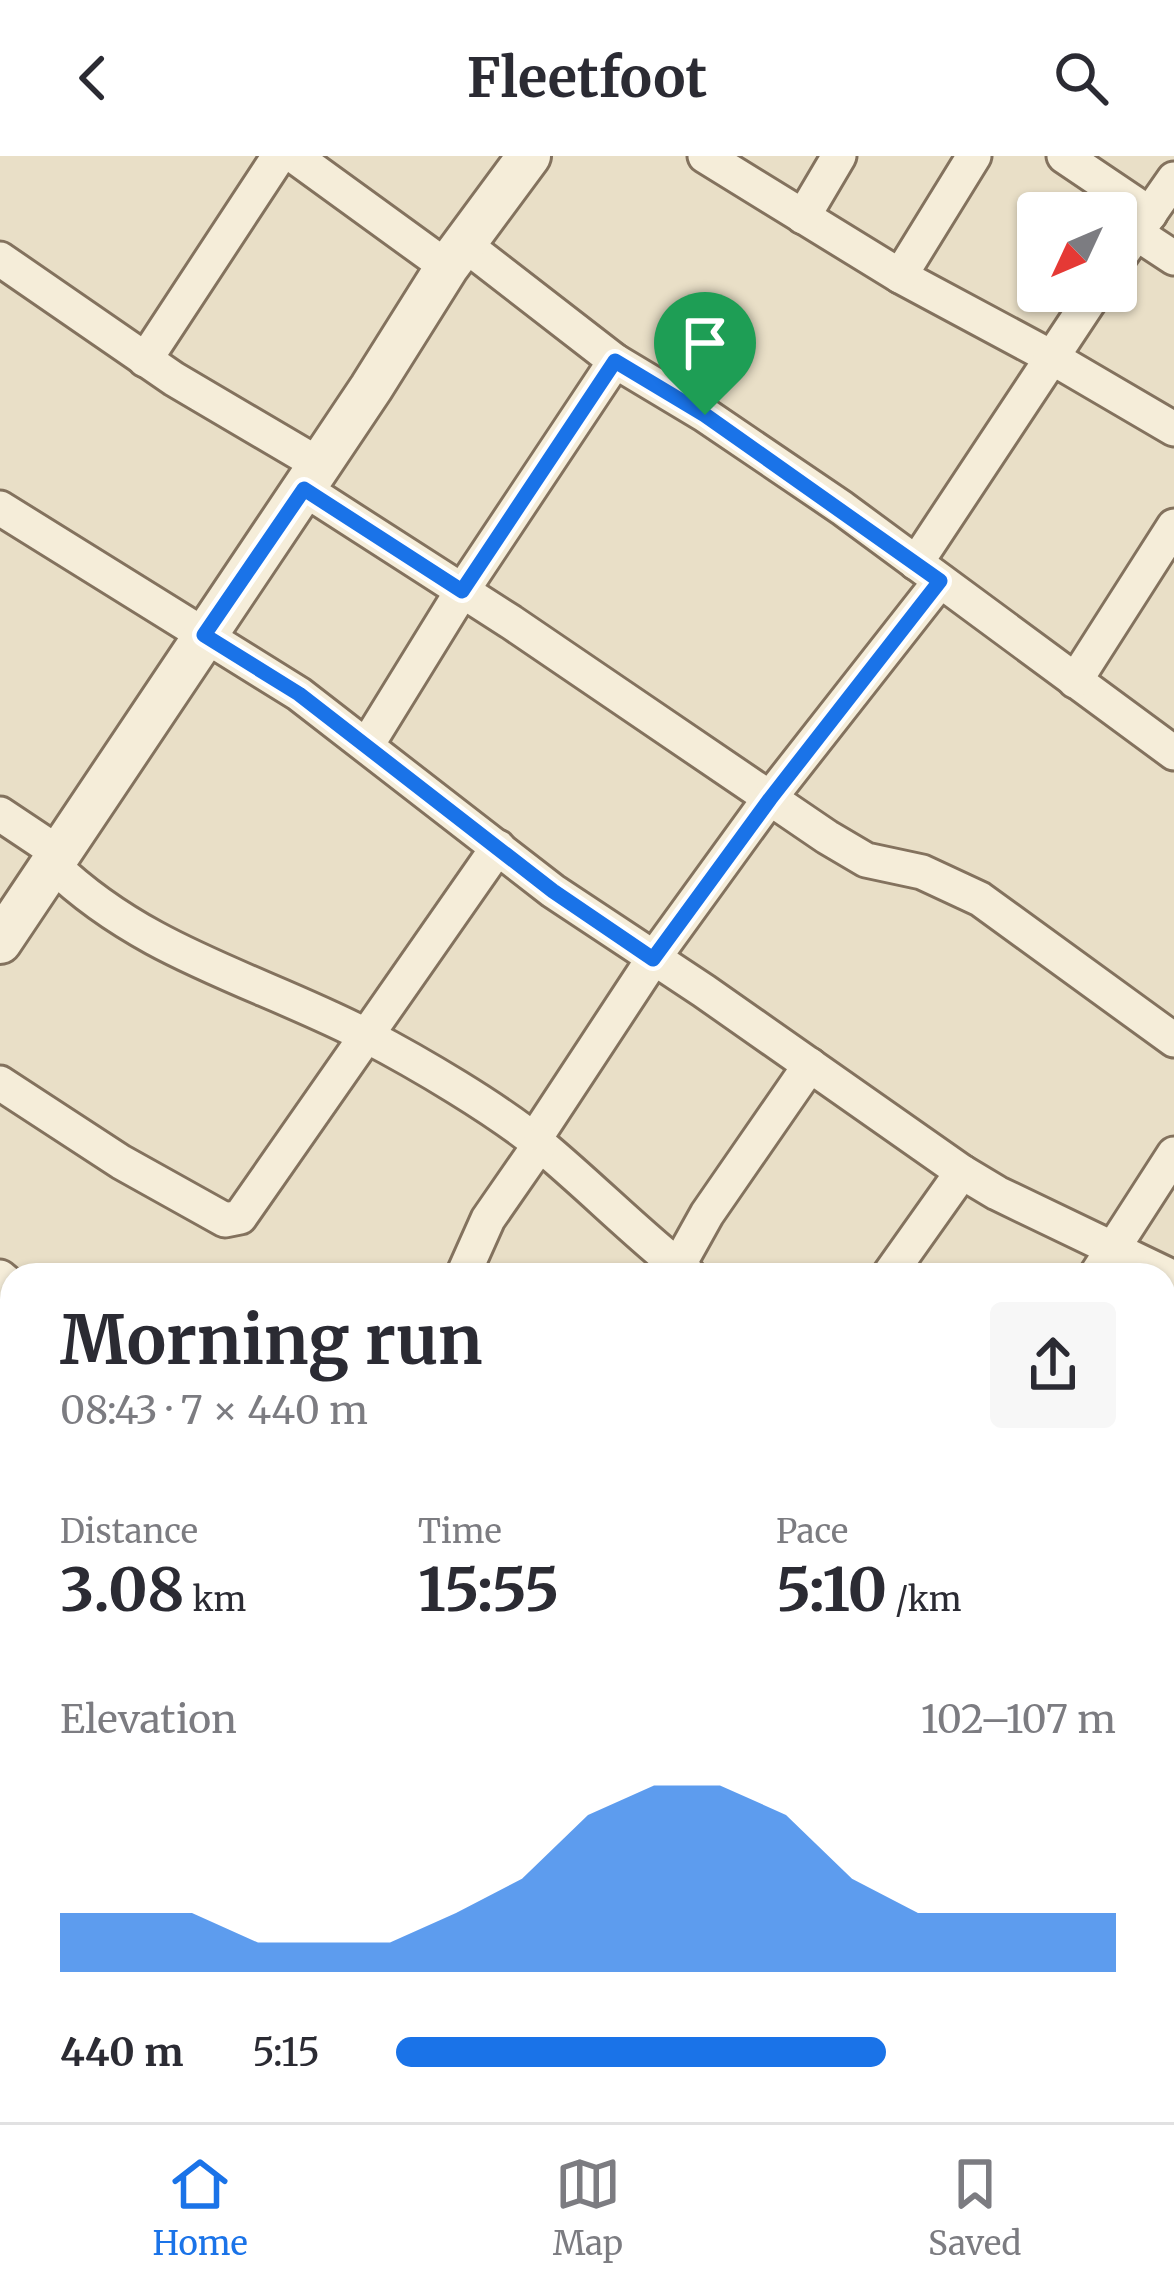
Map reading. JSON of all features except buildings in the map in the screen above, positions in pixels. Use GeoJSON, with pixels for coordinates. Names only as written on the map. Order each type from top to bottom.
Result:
{"type":"FeatureCollection","features":[{"type":"Feature","properties":{"kind":"street"},"geometry":{"type":"LineString","coordinates":[[145,360],[279,156]]}},
{"type":"Feature","properties":{"kind":"street"},"geometry":{"type":"LineString","coordinates":[[294,156],[705,415],[1174,753]]}},
{"type":"Feature","properties":{"kind":"street"},"geometry":{"type":"LineString","coordinates":[[0,943],[456,256],[529,156]]}},
{"type":"Feature","properties":{"kind":"street"},"geometry":{"type":"LineString","coordinates":[[705,156],[900,277],[1174,429]]}},
{"type":"Feature","properties":{"kind":"street"},"geometry":{"type":"LineString","coordinates":[[803,217],[838,156]]}},
{"type":"Feature","properties":{"kind":"street"},"geometry":{"type":"LineString","coordinates":[[900,277],[974,156]]}},
{"type":"Feature","properties":{"kind":"street"},"geometry":{"type":"LineString","coordinates":[[1064,156],[1143,224],[1174,258]]}},
{"type":"Feature","properties":{"kind":"street"},"geometry":{"type":"LineString","coordinates":[[1137,232],[1174,179]]}},
{"type":"Feature","properties":{"kind":"street"},"geometry":{"type":"LineString","coordinates":[[0,259],[312,477],[462,591],[770,799],[866,860],[922,872],[980,899],[1174,1040]]}},
{"type":"Feature","properties":{"kind":"street"},"geometry":{"type":"LineString","coordinates":[[468,1263],[488,1219],[653,959],[928,572],[1082,312]]}},
{"type":"Feature","properties":{"kind":"street"},"geometry":{"type":"LineString","coordinates":[[367,746],[462,591],[615,361]]}},
{"type":"Feature","properties":{"kind":"street"},"geometry":{"type":"LineString","coordinates":[[0,508],[299,694],[498,848],[653,959],[962,1172],[1104,1261],[1174,1154]]}},
{"type":"Feature","properties":{"kind":"street"},"geometry":{"type":"LineString","coordinates":[[1075,681],[1174,526]]}},
{"type":"Feature","properties":{"kind":"street"},"geometry":{"type":"LineString","coordinates":[[0,814],[56,859],[86,897],[154,940],[366,1036],[537,1142],[670,1263]]}},
{"type":"Feature","properties":{"kind":"street"},"geometry":{"type":"LineString","coordinates":[[0,1083],[121,1162],[225,1220],[246,1213],[498,848]]}},
{"type":"Feature","properties":{"kind":"street"},"geometry":{"type":"LineString","coordinates":[[684,1263],[707,1214],[810,1066]]}},
{"type":"Feature","properties":{"kind":"street"},"geometry":{"type":"LineString","coordinates":[[898,1263],[962,1172]]}},
{"type":"Feature","properties":{"kind":"route"},"geometry":{"type":"LineString","coordinates":[[615,361],[705,415],[940,581],[653,959],[553,891],[299,694],[204,635],[304,489],[462,591],[615,361]]}}]}
